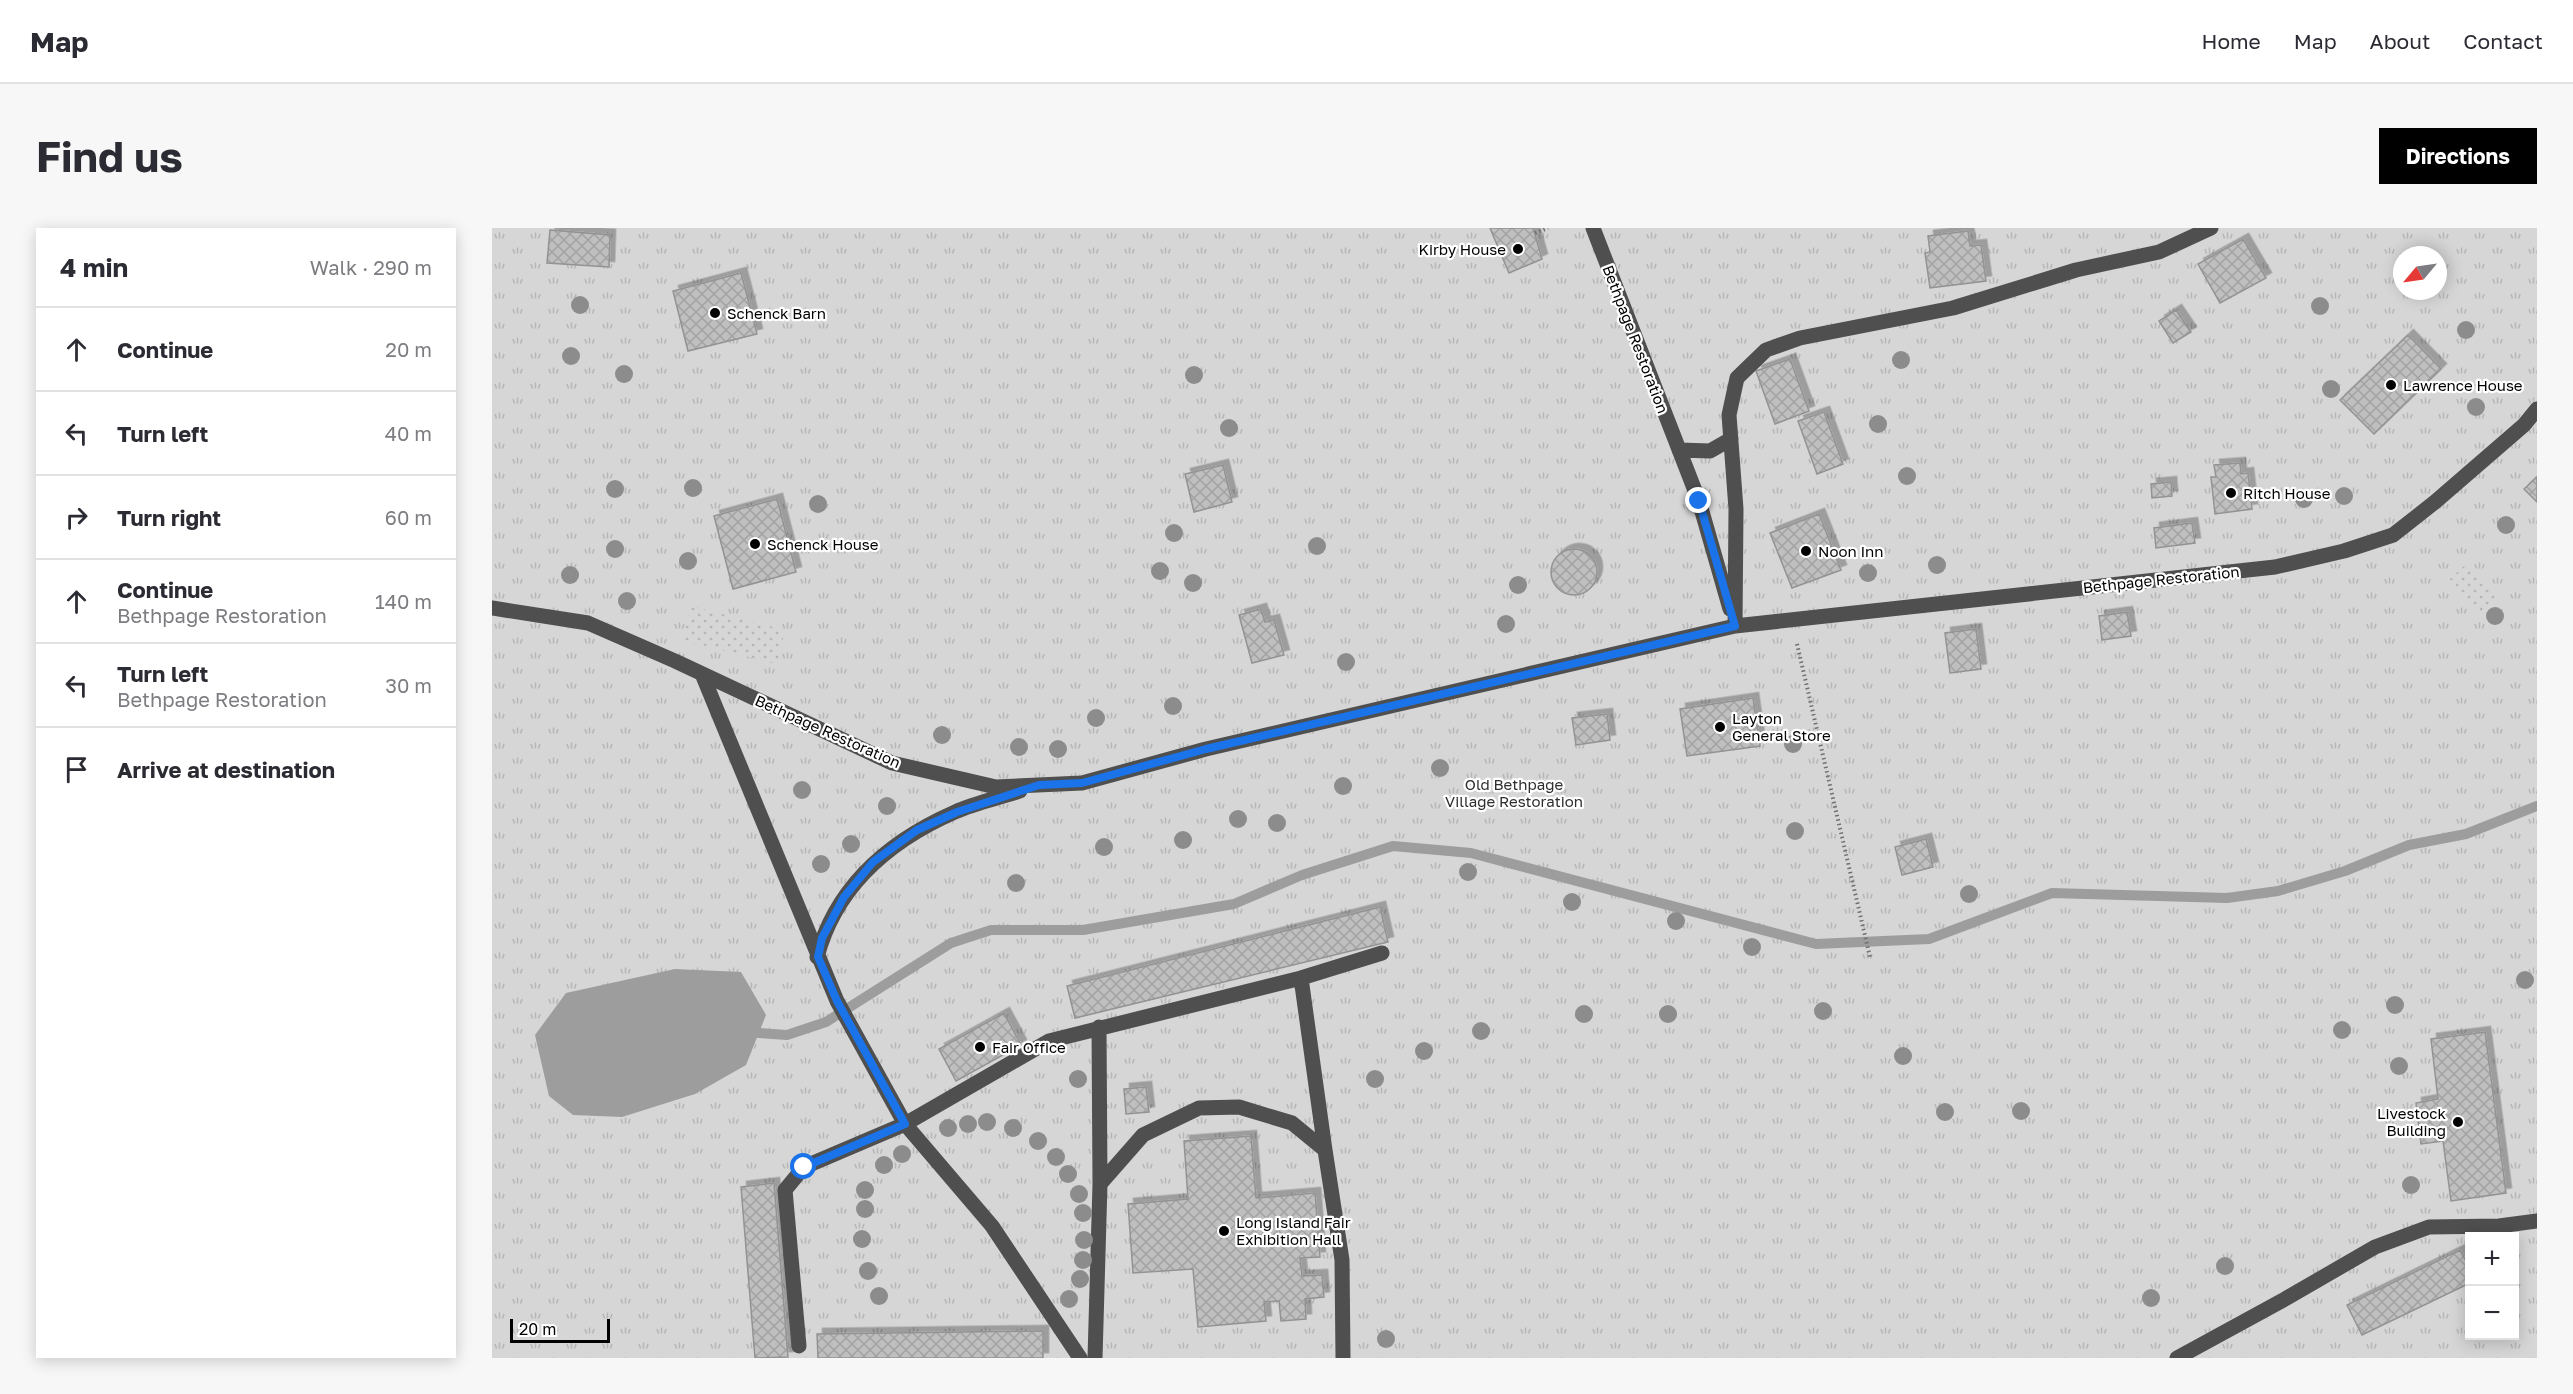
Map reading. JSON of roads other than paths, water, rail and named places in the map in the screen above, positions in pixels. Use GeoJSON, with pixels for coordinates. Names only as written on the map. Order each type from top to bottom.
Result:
{"type":"FeatureCollection","features":[{"type":"Feature","properties":{"kind":"street","name":"Bethpage Restoration"},"geometry":{"type":"LineString","coordinates":[[1593,228],[1699,501],[1735,626]]}},
{"type":"Feature","properties":{"kind":"street"},"geometry":{"type":"LineString","coordinates":[[1735,626],[1736,509],[1729,415],[1737,378],[1766,350],[1800,338],[1953,308],[2076,270],[2159,252],[2211,228]]}},
{"type":"Feature","properties":{"kind":"street","name":"Bethpage Restoration"},"geometry":{"type":"LineString","coordinates":[[493,610],[588,623],[892,762],[996,787],[1082,783],[1206,749],[1735,626],[2275,567],[2344,552],[2393,535],[2462,479],[2524,424],[2537,409]]}},
{"type":"Feature","properties":{"kind":"street"},"geometry":{"type":"LineString","coordinates":[[1679,450],[1710,451],[1731,439]]}},
{"type":"Feature","properties":{"kind":"street"},"geometry":{"type":"LineString","coordinates":[[702,674],[818,957],[837,1001],[854,1032],[905,1124],[992,1226],[1080,1358]]}},
{"type":"Feature","properties":{"kind":"street"},"geometry":{"type":"LineString","coordinates":[[818,957],[822,938],[844,897],[873,862],[917,830],[957,812],[1039,785]]}},
{"type":"Feature","properties":{"kind":"street"},"geometry":{"type":"LineString","coordinates":[[799,1346],[785,1190],[804,1167],[905,1124],[1049,1041],[1301,978],[1382,953]]}},
{"type":"Feature","properties":{"kind":"street"},"geometry":{"type":"LineString","coordinates":[[1301,978],[1342,1260],[1342,1358]]}},
{"type":"Feature","properties":{"kind":"street"},"geometry":{"type":"LineString","coordinates":[[1095,1358],[1100,1184],[1099,1027]]}},
{"type":"Feature","properties":{"kind":"street"},"geometry":{"type":"LineString","coordinates":[[1100,1184],[1143,1135],[1199,1108],[1239,1107],[1292,1123],[1325,1150]]}},
{"type":"Feature","properties":{"kind":"street"},"geometry":{"type":"LineString","coordinates":[[2177,1358],[2375,1247],[2429,1227],[2499,1226],[2537,1221]]}},
{"type":"Feature","properties":{"kind":"waterway"},"geometry":{"type":"LineString","coordinates":[[759,1033],[787,1035],[826,1022],[951,943],[991,930],[1083,930],[1234,904],[1302,875],[1393,846],[1471,853],[1816,944],[1929,939],[2052,893],[2227,898],[2278,891],[2345,871],[2409,845],[2466,834],[2537,806]]}},
{"type":"Feature","properties":{"kind":"place","name":"Kirby House"},"geometry":{"type":"Point","coordinates":[1518,249]}},
{"type":"Feature","properties":{"kind":"place","name":"Schenck Barn"},"geometry":{"type":"Point","coordinates":[715,313]}},
{"type":"Feature","properties":{"kind":"place","name":"Lawrence House"},"geometry":{"type":"Point","coordinates":[2391,385]}},
{"type":"Feature","properties":{"kind":"place","name":"Ritch House"},"geometry":{"type":"Point","coordinates":[2231,493]}},
{"type":"Feature","properties":{"kind":"place","name":"Schenck House"},"geometry":{"type":"Point","coordinates":[755,544]}},
{"type":"Feature","properties":{"kind":"place","name":"Noon Inn"},"geometry":{"type":"Point","coordinates":[1806,551]}},
{"type":"Feature","properties":{"kind":"place","name":"Layton General Store"},"geometry":{"type":"Point","coordinates":[1720,727]}},
{"type":"Feature","properties":{"kind":"place","name":"Fair Office"},"geometry":{"type":"Point","coordinates":[980,1047]}},
{"type":"Feature","properties":{"kind":"place","name":"Livestock Building"},"geometry":{"type":"Point","coordinates":[2458,1122]}},
{"type":"Feature","properties":{"kind":"place","name":"Long Island Fair Exhibition Hall"},"geometry":{"type":"Point","coordinates":[1224,1231]}},
{"type":"Feature","properties":{"kind":"park label","name":"Old Bethpage Village Restoration"},"geometry":{"type":"Point","coordinates":[1514,792]}}]}
